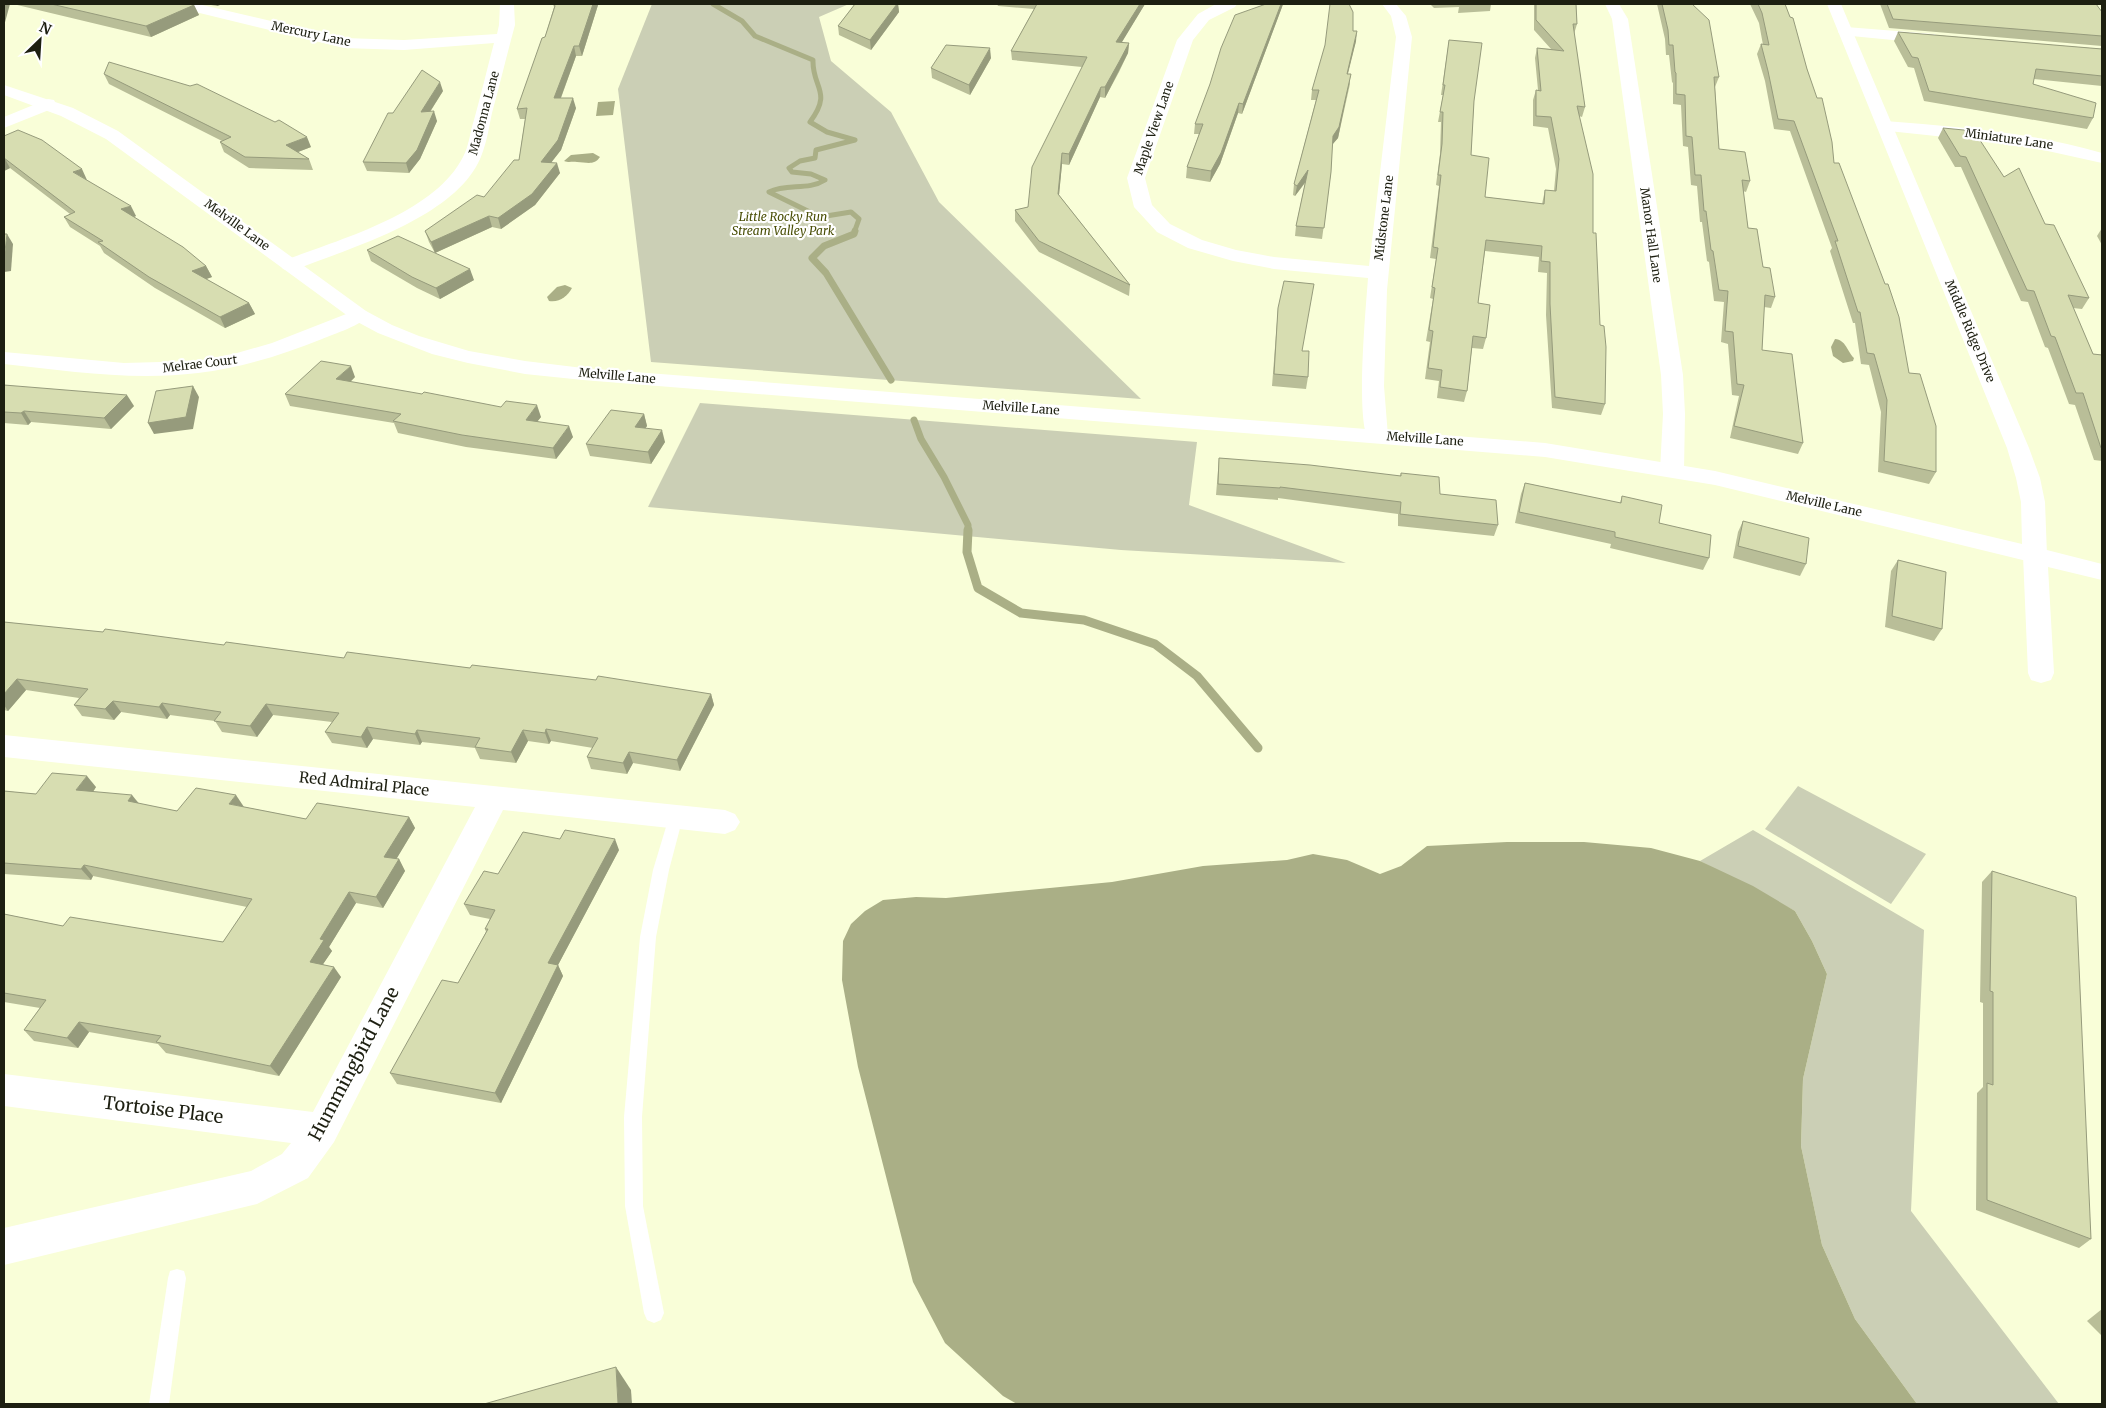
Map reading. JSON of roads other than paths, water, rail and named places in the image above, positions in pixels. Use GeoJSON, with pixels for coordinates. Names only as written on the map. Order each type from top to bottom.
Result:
{"type":"FeatureCollection","features":[{"type":"Feature","properties":{"kind":"street","name":"Mercury Lane"},"geometry":{"type":"LineString","coordinates":[[180,4],[344,43],[362,45],[394,45],[504,38]]}},
{"type":"Feature","properties":{"kind":"street","name":"Madonna Lane"},"geometry":{"type":"LineString","coordinates":[[290,265],[408,216],[440,197],[461,178],[469,166],[473,155],[504,38],[508,12],[507,4]]}},
{"type":"Feature","properties":{"kind":"street","name":"Maple View Lane"},"geometry":{"type":"LineString","coordinates":[[1230,4],[1214,10],[1197,21],[1185,40],[1136,178],[1137,195],[1141,204],[1160,226],[1183,239],[1211,250],[1250,259],[1377,273]]}},
{"type":"Feature","properties":{"kind":"street","name":"Midstone Lane"},"geometry":{"type":"LineString","coordinates":[[1377,436],[1373,415],[1373,371],[1377,273],[1382,244],[1404,37],[1398,16],[1389,4]]}},
{"type":"Feature","properties":{"kind":"street","name":"Manor Hall Lane"},"geometry":{"type":"LineString","coordinates":[[1612,4],[1620,19],[1672,375],[1674,414],[1672,470]]}},
{"type":"Feature","properties":{"kind":"street","name":"Middle Ridge Drive"},"geometry":{"type":"LineString","coordinates":[[1834,4],[2018,448],[2028,478],[2033,502],[2041,673]]}},
{"type":"Feature","properties":{"kind":"street"},"geometry":{"type":"LineString","coordinates":[[1846,32],[1949,40]]}},
{"type":"Feature","properties":{"kind":"street","name":"Melville Lane"},"geometry":{"type":"LineString","coordinates":[[4,90],[48,104],[90,122],[112,135],[358,315],[388,331],[419,344],[461,356],[528,368],[1545,450],[1672,470],[2102,572]]}},
{"type":"Feature","properties":{"kind":"street"},"geometry":{"type":"LineString","coordinates":[[4,123],[48,104]]}},
{"type":"Feature","properties":{"kind":"street","name":"Miniature Lane"},"geometry":{"type":"LineString","coordinates":[[1885,126],[2025,138],[2074,149],[2102,158]]}},
{"type":"Feature","properties":{"kind":"street","name":"Melrae Court"},"geometry":{"type":"LineString","coordinates":[[4,358],[156,370],[195,367],[244,359],[284,347],[358,315]]}},
{"type":"Feature","properties":{"kind":"street","name":"Red Admiral Place"},"geometry":{"type":"LineString","coordinates":[[4,746],[725,822]]}},
{"type":"Feature","properties":{"kind":"street","name":"Hummingbird Lane"},"geometry":{"type":"LineString","coordinates":[[4,1246],[257,1187],[295,1166],[322,1130],[495,797]]}},
{"type":"Feature","properties":{"kind":"street","name":"Tortoise Place"},"geometry":{"type":"LineString","coordinates":[[4,1090],[322,1130]]}},
{"type":"Feature","properties":{"kind":"lane"},"geometry":{"type":"LineString","coordinates":[[654,1313],[634,1206],[633,1117],[648,937],[661,870],[676,817]]}},
{"type":"Feature","properties":{"kind":"lane"},"geometry":{"type":"LineString","coordinates":[[159,1404],[177,1278]]}},
{"type":"Feature","properties":{"kind":"waterway"},"geometry":{"type":"LineString","coordinates":[[713,4],[742,21],[755,36],[813,60],[815,77],[821,96],[817,112],[810,122],[827,132],[855,140],[816,150],[815,158],[800,161],[789,168],[792,172],[811,174],[825,180],[812,185],[776,189],[769,192],[820,217],[851,212],[859,219],[854,233]]}},
{"type":"Feature","properties":{"kind":"waterway"},"geometry":{"type":"LineString","coordinates":[[855,231],[854,234],[824,246],[812,258],[826,273],[891,380]]}},
{"type":"Feature","properties":{"kind":"waterway"},"geometry":{"type":"LineString","coordinates":[[914,420],[921,439],[944,477],[968,525],[968,530]]}},
{"type":"Feature","properties":{"kind":"waterway"},"geometry":{"type":"LineString","coordinates":[[968,530],[967,552],[978,588],[1021,613],[1084,620],[1155,644],[1197,676],[1258,748]]}},
{"type":"Feature","properties":{"kind":"park label","name":"Little Rocky Run Stream Valley Park"},"geometry":{"type":"Point","coordinates":[783,224]}}]}
